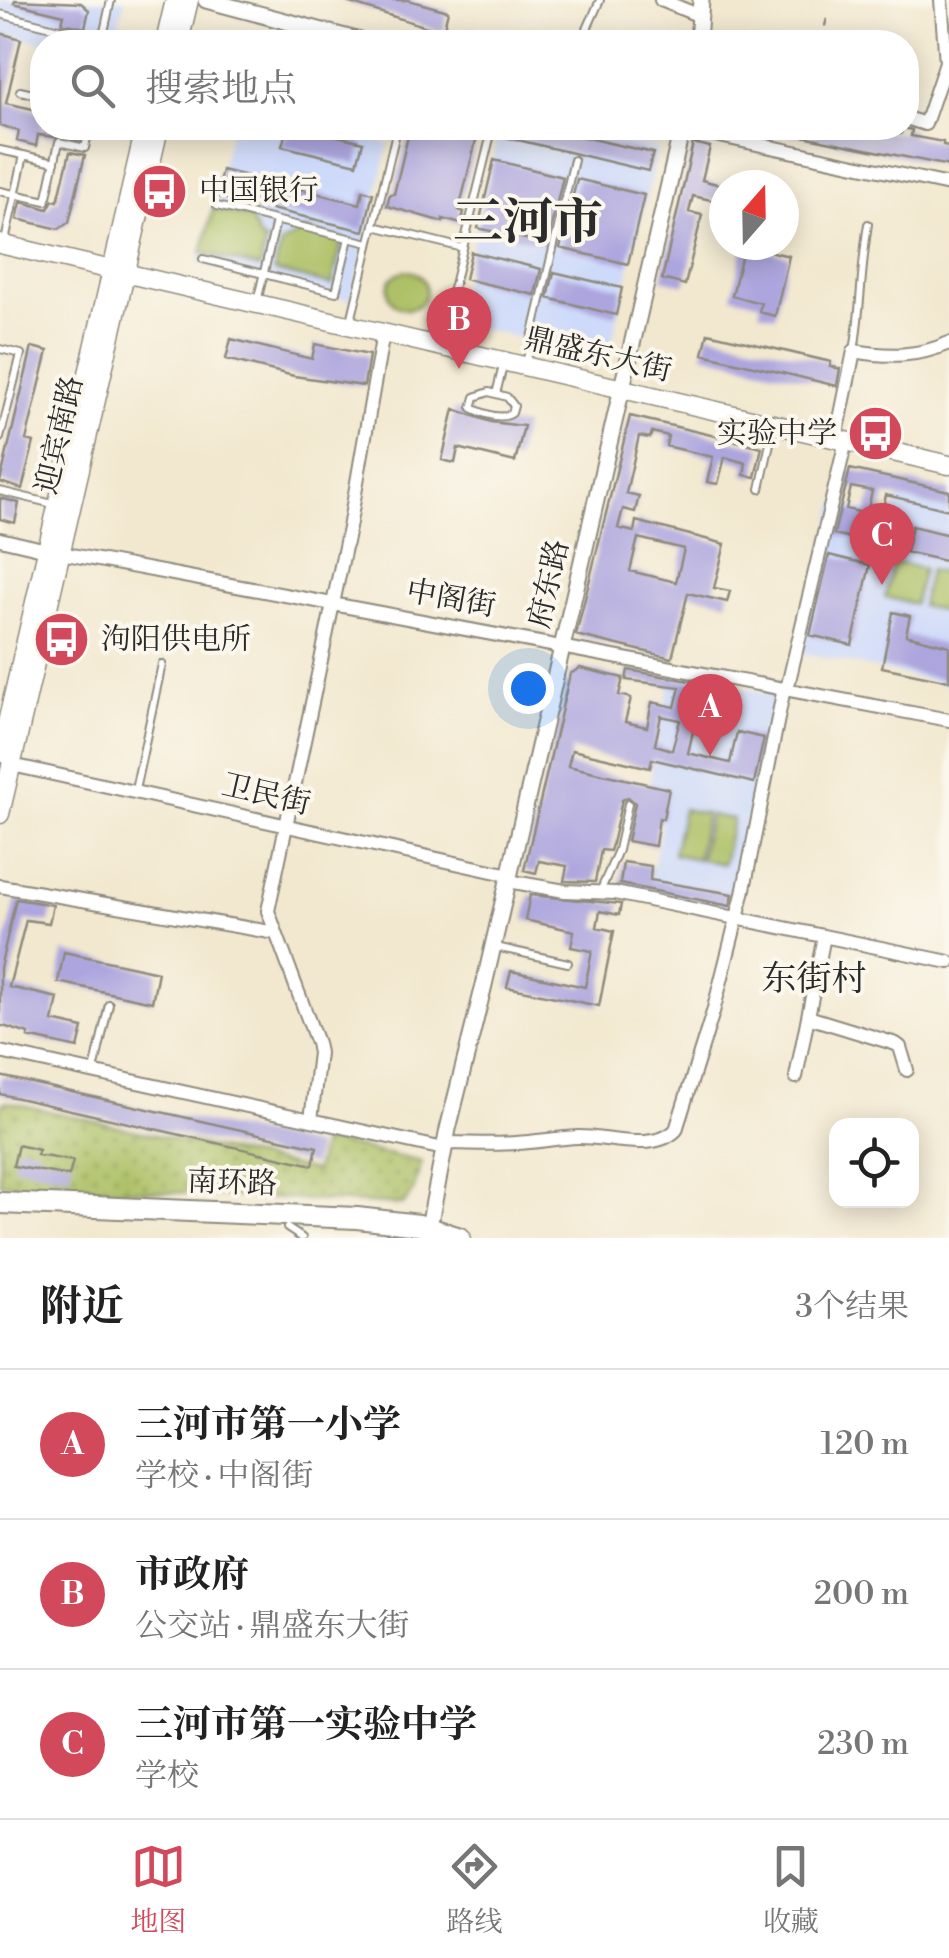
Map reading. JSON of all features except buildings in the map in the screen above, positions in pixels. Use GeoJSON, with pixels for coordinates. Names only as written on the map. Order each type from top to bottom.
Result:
{"type":"FeatureCollection","features":[{"type":"Feature","properties":{"kind":"main road"},"geometry":{"type":"LineString","coordinates":[[168,30],[175,0]]}},
{"type":"Feature","properties":{"kind":"main road"},"geometry":{"type":"LineString","coordinates":[[182,30],[189,0]]}},
{"type":"Feature","properties":{"kind":"main road","name":"迎宾南路"},"geometry":{"type":"LineString","coordinates":[[6,759],[119,271],[143,140]]}},
{"type":"Feature","properties":{"kind":"main road","name":"迎宾南路"},"geometry":{"type":"LineString","coordinates":[[0,814],[8,684],[54,552],[58,505],[156,140]]}},
{"type":"Feature","properties":{"kind":"main road","name":"鼎盛东大街"},"geometry":{"type":"LineString","coordinates":[[2,244],[949,465]]}},
{"type":"Feature","properties":{"kind":"main road","name":"南环路"},"geometry":{"type":"LineString","coordinates":[[0,1202],[356,1218],[424,1234]]}},
{"type":"Feature","properties":{"kind":"main road","name":"南环路"},"geometry":{"type":"LineString","coordinates":[[0,1216],[460,1238]]}},
{"type":"Feature","properties":{"kind":"street"},"geometry":{"type":"LineString","coordinates":[[206,0],[319,30]]}},
{"type":"Feature","properties":{"kind":"street"},"geometry":{"type":"LineString","coordinates":[[662,0],[700,8]]}},
{"type":"Feature","properties":{"kind":"street"},"geometry":{"type":"LineString","coordinates":[[919,122],[925,124],[948,62],[941,0]]}},
{"type":"Feature","properties":{"kind":"street","name":"府东路"},"geometry":{"type":"LineString","coordinates":[[424,1234],[679,140]]}},
{"type":"Feature","properties":{"kind":"street"},"geometry":{"type":"LineString","coordinates":[[739,140],[949,184]]}},
{"type":"Feature","properties":{"kind":"street"},"geometry":{"type":"LineString","coordinates":[[312,1120],[319,1053],[268,911],[349,528],[383,333]]}},
{"type":"Feature","properties":{"kind":"street"},"geometry":{"type":"LineString","coordinates":[[0,1052],[445,1146],[581,1137],[626,1141],[670,1137],[681,1121],[736,918],[841,440],[854,352],[903,356],[949,343]]}},
{"type":"Feature","properties":{"kind":"street","name":"中阁街"},"geometry":{"type":"LineString","coordinates":[[0,539],[949,720]]}},
{"type":"Feature","properties":{"kind":"street","name":"卫民街"},"geometry":{"type":"LineString","coordinates":[[6,759],[565,891],[600,892],[949,962]]}},
{"type":"Feature","properties":{"kind":"street"},"geometry":{"type":"LineString","coordinates":[[0,886],[276,933]]}},
{"type":"Feature","properties":{"kind":"street"},"geometry":{"type":"LineString","coordinates":[[796,1077],[824,936]]}},
{"type":"Feature","properties":{"kind":"street"},"geometry":{"type":"LineString","coordinates":[[808,1016],[896,1044],[907,1070]]}},
{"type":"Feature","properties":{"kind":"lane"},"geometry":{"type":"LineString","coordinates":[[104,30],[111,0]]}},
{"type":"Feature","properties":{"kind":"lane"},"geometry":{"type":"LineString","coordinates":[[588,29],[600,0]]}},
{"type":"Feature","properties":{"kind":"lane"},"geometry":{"type":"LineString","coordinates":[[0,14],[63,30]]}},
{"type":"Feature","properties":{"kind":"lane"},"geometry":{"type":"LineString","coordinates":[[20,91],[30,93]]}},
{"type":"Feature","properties":{"kind":"lane"},"geometry":{"type":"LineString","coordinates":[[0,190],[46,201],[59,142],[85,148],[87,140]]}},
{"type":"Feature","properties":{"kind":"lane"},"geometry":{"type":"LineString","coordinates":[[350,325],[394,140]]}},
{"type":"Feature","properties":{"kind":"lane"},"geometry":{"type":"LineString","coordinates":[[439,346],[490,140]]}},
{"type":"Feature","properties":{"kind":"lane"},"geometry":{"type":"LineString","coordinates":[[0,150],[55,162]]}},
{"type":"Feature","properties":{"kind":"lane"},"geometry":{"type":"LineString","coordinates":[[2,244],[24,155]]}},
{"type":"Feature","properties":{"kind":"lane"},"geometry":{"type":"LineString","coordinates":[[525,366],[574,160]]}},
{"type":"Feature","properties":{"kind":"lane"},"geometry":{"type":"LineString","coordinates":[[217,206],[370,243]]}},
{"type":"Feature","properties":{"kind":"lane"},"geometry":{"type":"LineString","coordinates":[[256,304],[276,220]]}},
{"type":"Feature","properties":{"kind":"lane"},"geometry":{"type":"LineString","coordinates":[[854,352],[868,224]]}},
{"type":"Feature","properties":{"kind":"lane"},"geometry":{"type":"LineString","coordinates":[[374,226],[463,248]]}},
{"type":"Feature","properties":{"kind":"lane"},"geometry":{"type":"LineString","coordinates":[[203,259],[336,292],[349,238]]}},
{"type":"Feature","properties":{"kind":"lane"},"geometry":{"type":"LineString","coordinates":[[0,348],[20,354],[0,438]]}},
{"type":"Feature","properties":{"kind":"lane"},"geometry":{"type":"LineString","coordinates":[[496,394],[504,361]]}},
{"type":"Feature","properties":{"kind":"lane"},"geometry":{"type":"LineString","coordinates":[[478,394],[496,394],[512,402],[514,410],[510,416],[494,416],[472,408],[478,394]]}},
{"type":"Feature","properties":{"kind":"lane"},"geometry":{"type":"LineString","coordinates":[[760,488],[774,424]]}},
{"type":"Feature","properties":{"kind":"lane"},"geometry":{"type":"LineString","coordinates":[[0,491],[58,505]]}},
{"type":"Feature","properties":{"kind":"lane"},"geometry":{"type":"LineString","coordinates":[[134,792],[162,664]]}},
{"type":"Feature","properties":{"kind":"lane"},"geometry":{"type":"LineString","coordinates":[[600,892],[618,850],[628,804]]}},
{"type":"Feature","properties":{"kind":"lane"},"geometry":{"type":"LineString","coordinates":[[493,946],[568,963]]}},
{"type":"Feature","properties":{"kind":"lane"},"geometry":{"type":"LineString","coordinates":[[94,1072],[109,1004]]}},
{"type":"Feature","properties":{"kind":"path"},"geometry":{"type":"LineString","coordinates":[[825,30],[828,14]]}},
{"type":"Feature","properties":{"kind":"shaded area"},"geometry":{"type":"Polygon","coordinates":[[[0,0],[125,0],[117,30],[30,30],[30,40],[0,32],[0,0]]]}},
{"type":"Feature","properties":{"kind":"shaded area"},"geometry":{"type":"Polygon","coordinates":[[[228,140],[372,140],[389,144],[351,300],[198,263],[228,140]]]}},
{"type":"Feature","properties":{"kind":"shaded area"},"geometry":{"type":"Polygon","coordinates":[[[497,140],[623,140],[658,148],[608,359],[453,322],[497,140]]]}},
{"type":"Feature","properties":{"kind":"shaded area"},"geometry":{"type":"Polygon","coordinates":[[[898,498],[949,510],[949,685],[799,652],[835,503],[893,517],[898,498]]]}},
{"type":"Feature","properties":{"kind":"shaded area"},"geometry":{"type":"Polygon","coordinates":[[[672,674],[778,695],[731,912],[648,894],[662,823],[642,818],[672,674]]]}},
{"type":"Feature","properties":{"kind":"green space"},"geometry":{"type":"Polygon","coordinates":[[[213,209],[250,218],[260,239],[266,241],[260,268],[202,253],[213,209]]]}},
{"type":"Feature","properties":{"kind":"green space"},"geometry":{"type":"Polygon","coordinates":[[[305,230],[343,239],[332,285],[274,271],[281,244],[305,230]]]}},
{"type":"Feature","properties":{"kind":"green space"},"geometry":{"type":"Polygon","coordinates":[[[407,271],[420,277],[426,290],[420,303],[407,309],[394,303],[388,290],[394,277],[407,271]]]}},
{"type":"Feature","properties":{"kind":"green space"},"geometry":{"type":"Polygon","coordinates":[[[894,562],[923,569],[914,604],[885,597],[894,562]]]}},
{"type":"Feature","properties":{"kind":"green space"},"geometry":{"type":"Polygon","coordinates":[[[929,570],[949,575],[949,612],[921,606],[929,570]]]}},
{"type":"Feature","properties":{"kind":"green space"},"geometry":{"type":"Polygon","coordinates":[[[683,809],[706,814],[697,859],[673,854],[683,809]]]}},
{"type":"Feature","properties":{"kind":"green space"},"geometry":{"type":"Polygon","coordinates":[[[710,815],[733,819],[723,864],[700,859],[710,815]]]}},
{"type":"Feature","properties":{"kind":"green space"},"geometry":{"type":"Polygon","coordinates":[[[5,1101],[315,1171],[323,1140],[422,1162],[413,1191],[403,1205],[0,1183],[0,1106],[5,1101]]]}},
{"type":"Feature","properties":{"kind":"place","name":"中国银行"},"geometry":{"type":"Point","coordinates":[160,191]}},
{"type":"Feature","properties":{"kind":"place","name":"市政府"},"geometry":{"type":"Point","coordinates":[459,369]}},
{"type":"Feature","properties":{"kind":"place","name":"实验中学"},"geometry":{"type":"Point","coordinates":[876,434]}},
{"type":"Feature","properties":{"kind":"place","name":"三河市第一实验中学"},"geometry":{"type":"Point","coordinates":[882,585]}},
{"type":"Feature","properties":{"kind":"place","name":"泃阳供电所"},"geometry":{"type":"Point","coordinates":[62,640]}},
{"type":"Feature","properties":{"kind":"place","name":"三河市第一小学"},"geometry":{"type":"Point","coordinates":[710,756]}},
{"type":"Feature","properties":{"kind":"district","name":"三河市"},"geometry":{"type":"Point","coordinates":[528,224]}},
{"type":"Feature","properties":{"kind":"district","name":"东街村"},"geometry":{"type":"Point","coordinates":[814,979]}}]}
